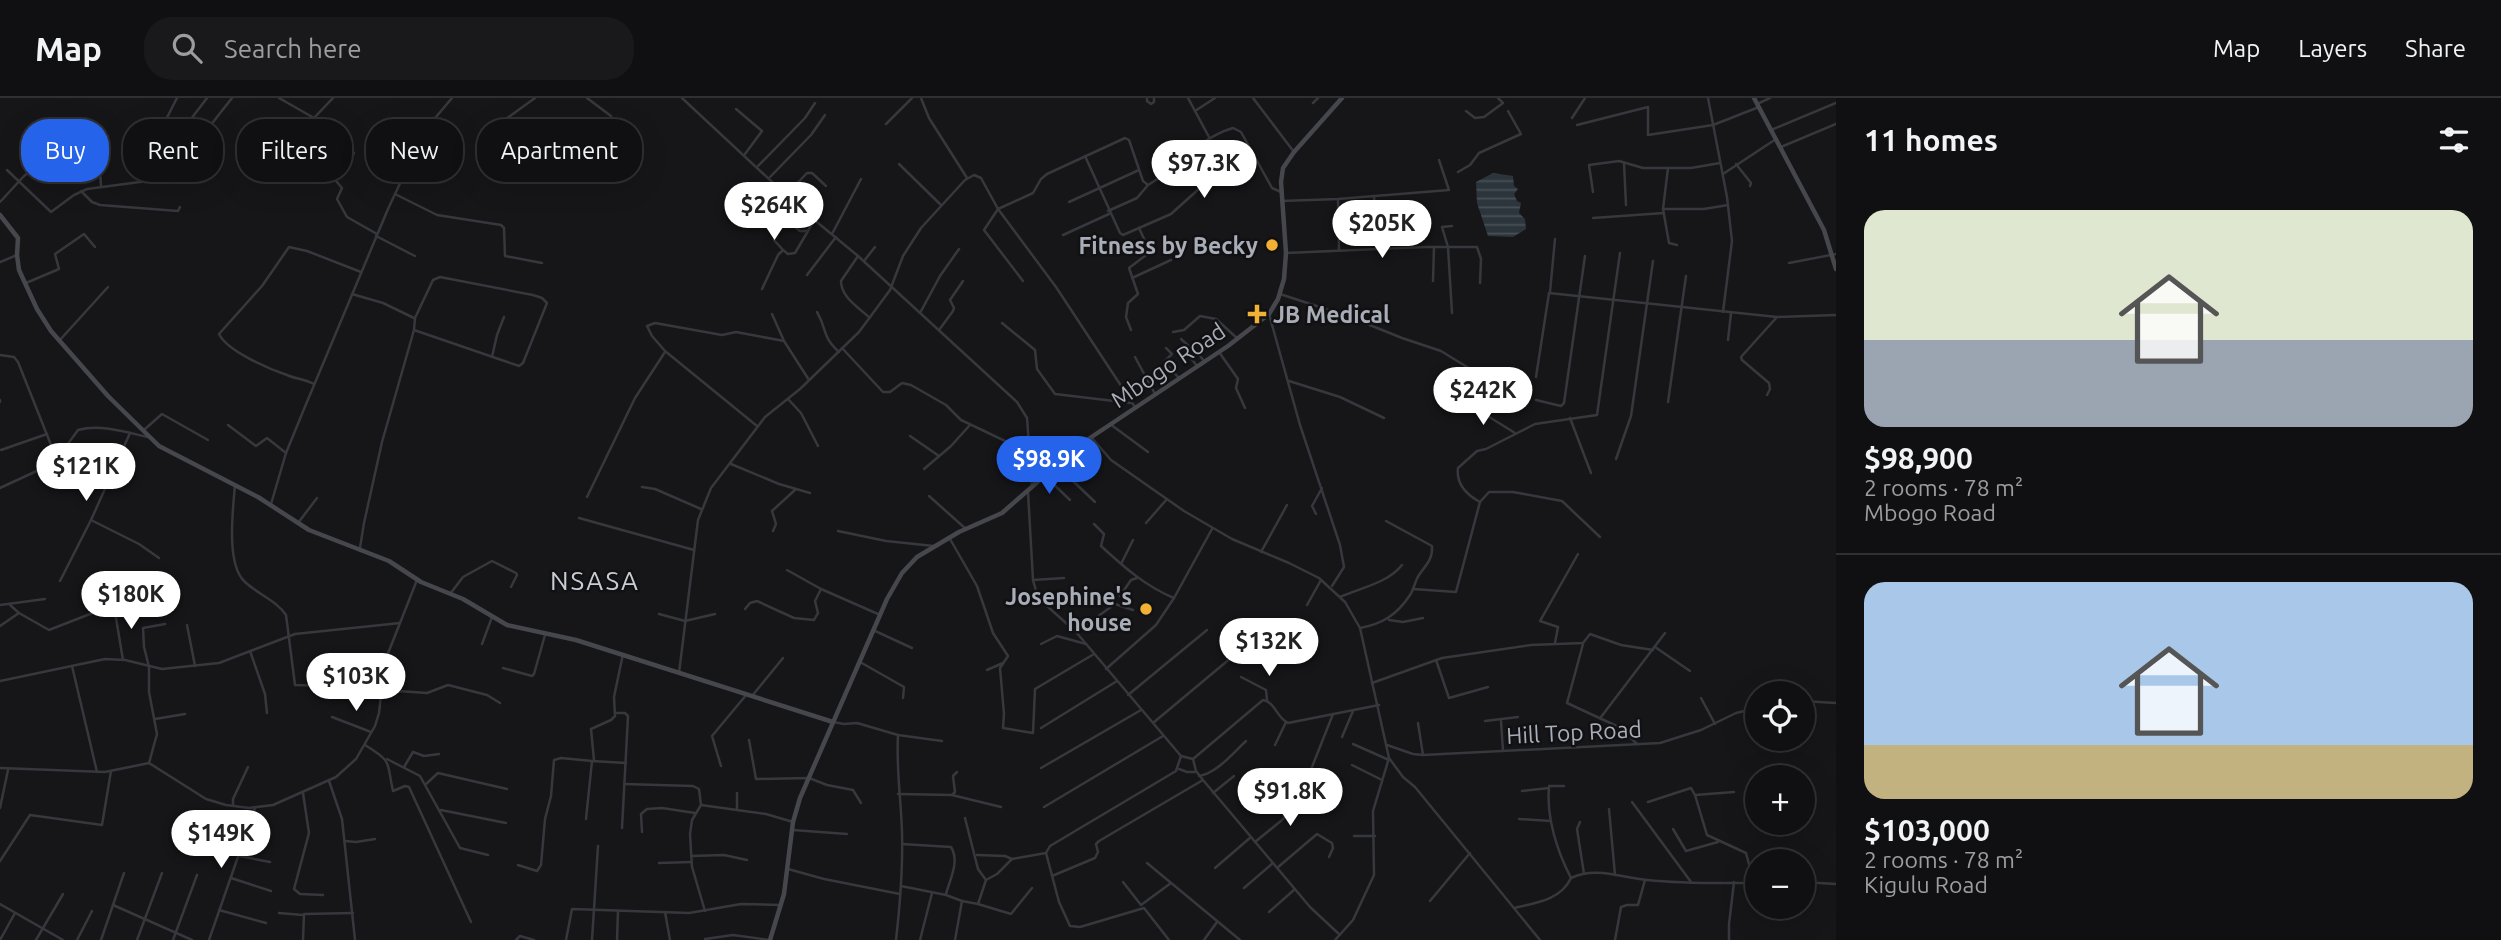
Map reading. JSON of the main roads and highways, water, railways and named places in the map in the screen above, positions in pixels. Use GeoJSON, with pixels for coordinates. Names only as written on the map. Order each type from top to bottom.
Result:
{"type":"FeatureCollection","features":[{"type":"Feature","properties":{"kind":"place","name":"Fitness by Becky"},"geometry":{"type":"Point","coordinates":[1272,245]}},
{"type":"Feature","properties":{"kind":"place","name":"JB Medical"},"geometry":{"type":"Point","coordinates":[1257,314]}},
{"type":"Feature","properties":{"kind":"place","name":"Josephine's house"},"geometry":{"type":"Point","coordinates":[1146,609]}},
{"type":"Feature","properties":{"kind":"district","name":"NSASA"},"geometry":{"type":"Point","coordinates":[595,580]}}]}
